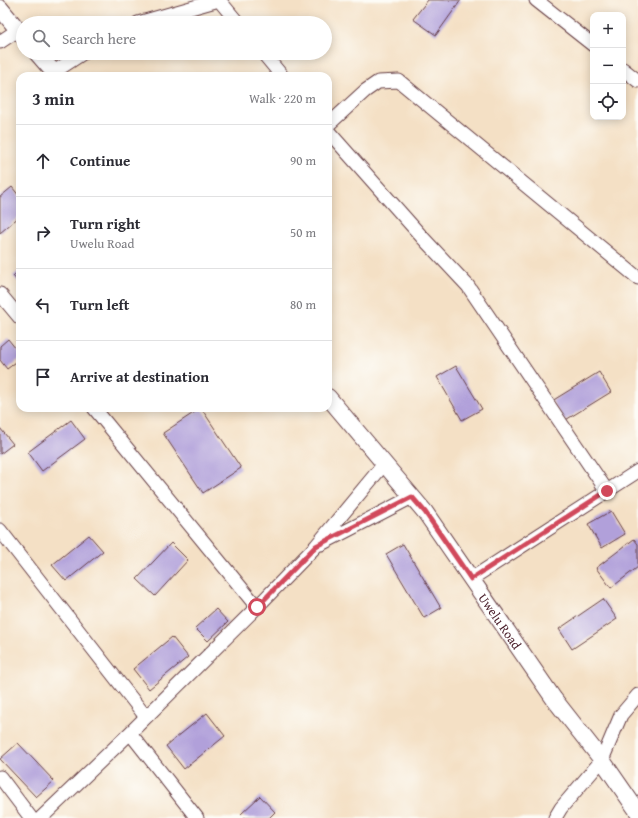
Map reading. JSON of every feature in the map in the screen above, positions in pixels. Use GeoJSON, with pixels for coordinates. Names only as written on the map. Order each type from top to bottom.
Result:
{"type":"FeatureCollection","features":[{"type":"Feature","properties":{"kind":"street"},"geometry":{"type":"LineString","coordinates":[[153,16],[177,5],[219,0],[232,16]]}},
{"type":"Feature","properties":{"kind":"street"},"geometry":{"type":"LineString","coordinates":[[536,0],[590,43]]}},
{"type":"Feature","properties":{"kind":"street"},"geometry":{"type":"LineString","coordinates":[[0,8],[16,28]]}},
{"type":"Feature","properties":{"kind":"street"},"geometry":{"type":"LineString","coordinates":[[0,42],[16,35]]}},
{"type":"Feature","properties":{"kind":"street"},"geometry":{"type":"LineString","coordinates":[[43,60],[53,72]]}},
{"type":"Feature","properties":{"kind":"street"},"geometry":{"type":"LineString","coordinates":[[58,72],[74,60]]}},
{"type":"Feature","properties":{"kind":"street"},"geometry":{"type":"LineString","coordinates":[[269,60],[279,72]]}},
{"type":"Feature","properties":{"kind":"street"},"geometry":{"type":"LineString","coordinates":[[626,71],[638,81]]}},
{"type":"Feature","properties":{"kind":"street"},"geometry":{"type":"LineString","coordinates":[[332,121],[378,82],[399,81],[638,278]]}},
{"type":"Feature","properties":{"kind":"street"},"geometry":{"type":"LineString","coordinates":[[332,135],[422,237],[468,286],[607,491]]}},
{"type":"Feature","properties":{"kind":"street"},"geometry":{"type":"LineString","coordinates":[[0,294],[16,313]]}},
{"type":"Feature","properties":{"kind":"street","name":"Uwelu Road"},"geometry":{"type":"LineString","coordinates":[[332,402],[425,512],[554,700],[602,760],[638,812]]}},
{"type":"Feature","properties":{"kind":"street"},"geometry":{"type":"LineString","coordinates":[[97,412],[257,607]]}},
{"type":"Feature","properties":{"kind":"street"},"geometry":{"type":"LineString","coordinates":[[41,818],[130,733],[257,607],[316,546],[384,464]]}},
{"type":"Feature","properties":{"kind":"street"},"geometry":{"type":"LineString","coordinates":[[471,579],[638,471]]}},
{"type":"Feature","properties":{"kind":"street"},"geometry":{"type":"LineString","coordinates":[[316,546],[412,497]]}},
{"type":"Feature","properties":{"kind":"street"},"geometry":{"type":"LineString","coordinates":[[0,530],[146,717]]}},
{"type":"Feature","properties":{"kind":"street"},"geometry":{"type":"LineString","coordinates":[[555,818],[561,808],[602,760],[621,715],[638,695]]}},
{"type":"Feature","properties":{"kind":"street"},"geometry":{"type":"LineString","coordinates":[[130,733],[197,818]]}},
{"type":"Feature","properties":{"kind":"street"},"geometry":{"type":"LineString","coordinates":[[0,777],[31,818]]}},
{"type":"Feature","properties":{"kind":"building"},"geometry":{"type":"Polygon","coordinates":[[[428,0],[461,0],[436,35],[413,19],[428,0]]]}},
{"type":"Feature","properties":{"kind":"building"},"geometry":{"type":"Polygon","coordinates":[[[12,187],[16,192],[16,219],[0,233],[0,197],[12,187]]]}},
{"type":"Feature","properties":{"kind":"building"},"geometry":{"type":"Polygon","coordinates":[[[8,339],[16,349],[16,362],[7,369],[0,360],[0,346],[8,339]]]}},
{"type":"Feature","properties":{"kind":"building"},"geometry":{"type":"Polygon","coordinates":[[[456,366],[482,409],[462,420],[437,377],[456,366]]]}},
{"type":"Feature","properties":{"kind":"building"},"geometry":{"type":"Polygon","coordinates":[[[599,372],[611,392],[564,421],[552,401],[599,372]]]}},
{"type":"Feature","properties":{"kind":"building"},"geometry":{"type":"Polygon","coordinates":[[[195,412],[204,412],[241,468],[203,493],[163,433],[195,412]]]}},
{"type":"Feature","properties":{"kind":"building"},"geometry":{"type":"Polygon","coordinates":[[[71,420],[85,439],[42,471],[28,452],[71,420]]]}},
{"type":"Feature","properties":{"kind":"building"},"geometry":{"type":"Polygon","coordinates":[[[0,428],[13,444],[0,454],[0,428]]]}},
{"type":"Feature","properties":{"kind":"building"},"geometry":{"type":"Polygon","coordinates":[[[611,511],[625,534],[602,548],[588,524],[611,511]]]}},
{"type":"Feature","properties":{"kind":"building"},"geometry":{"type":"Polygon","coordinates":[[[89,535],[103,551],[66,581],[52,565],[89,535]]]}},
{"type":"Feature","properties":{"kind":"building"},"geometry":{"type":"Polygon","coordinates":[[[634,539],[638,544],[638,567],[611,588],[596,568],[634,539]]]}},
{"type":"Feature","properties":{"kind":"building"},"geometry":{"type":"Polygon","coordinates":[[[171,543],[188,560],[155,596],[137,579],[171,543]]]}},
{"type":"Feature","properties":{"kind":"building"},"geometry":{"type":"Polygon","coordinates":[[[403,544],[441,608],[424,618],[386,554],[403,544]]]}},
{"type":"Feature","properties":{"kind":"building"},"geometry":{"type":"Polygon","coordinates":[[[603,599],[617,619],[572,649],[559,629],[603,599]]]}},
{"type":"Feature","properties":{"kind":"building"},"geometry":{"type":"Polygon","coordinates":[[[216,609],[228,622],[208,641],[195,628],[216,609]]]}},
{"type":"Feature","properties":{"kind":"building"},"geometry":{"type":"Polygon","coordinates":[[[172,637],[188,657],[149,689],[133,669],[172,637]]]}},
{"type":"Feature","properties":{"kind":"building"},"geometry":{"type":"Polygon","coordinates":[[[207,713],[225,736],[184,769],[166,746],[207,713]]]}},
{"type":"Feature","properties":{"kind":"building"},"geometry":{"type":"Polygon","coordinates":[[[18,743],[54,781],[36,797],[0,759],[18,743]]]}},
{"type":"Feature","properties":{"kind":"building"},"geometry":{"type":"Polygon","coordinates":[[[260,796],[275,812],[269,818],[245,818],[241,814],[260,796]]]}},
{"type":"Feature","properties":{"kind":"route"},"geometry":{"type":"LineString","coordinates":[[257,607],[316,546],[412,497],[425,512],[471,579],[607,491]]}}]}
